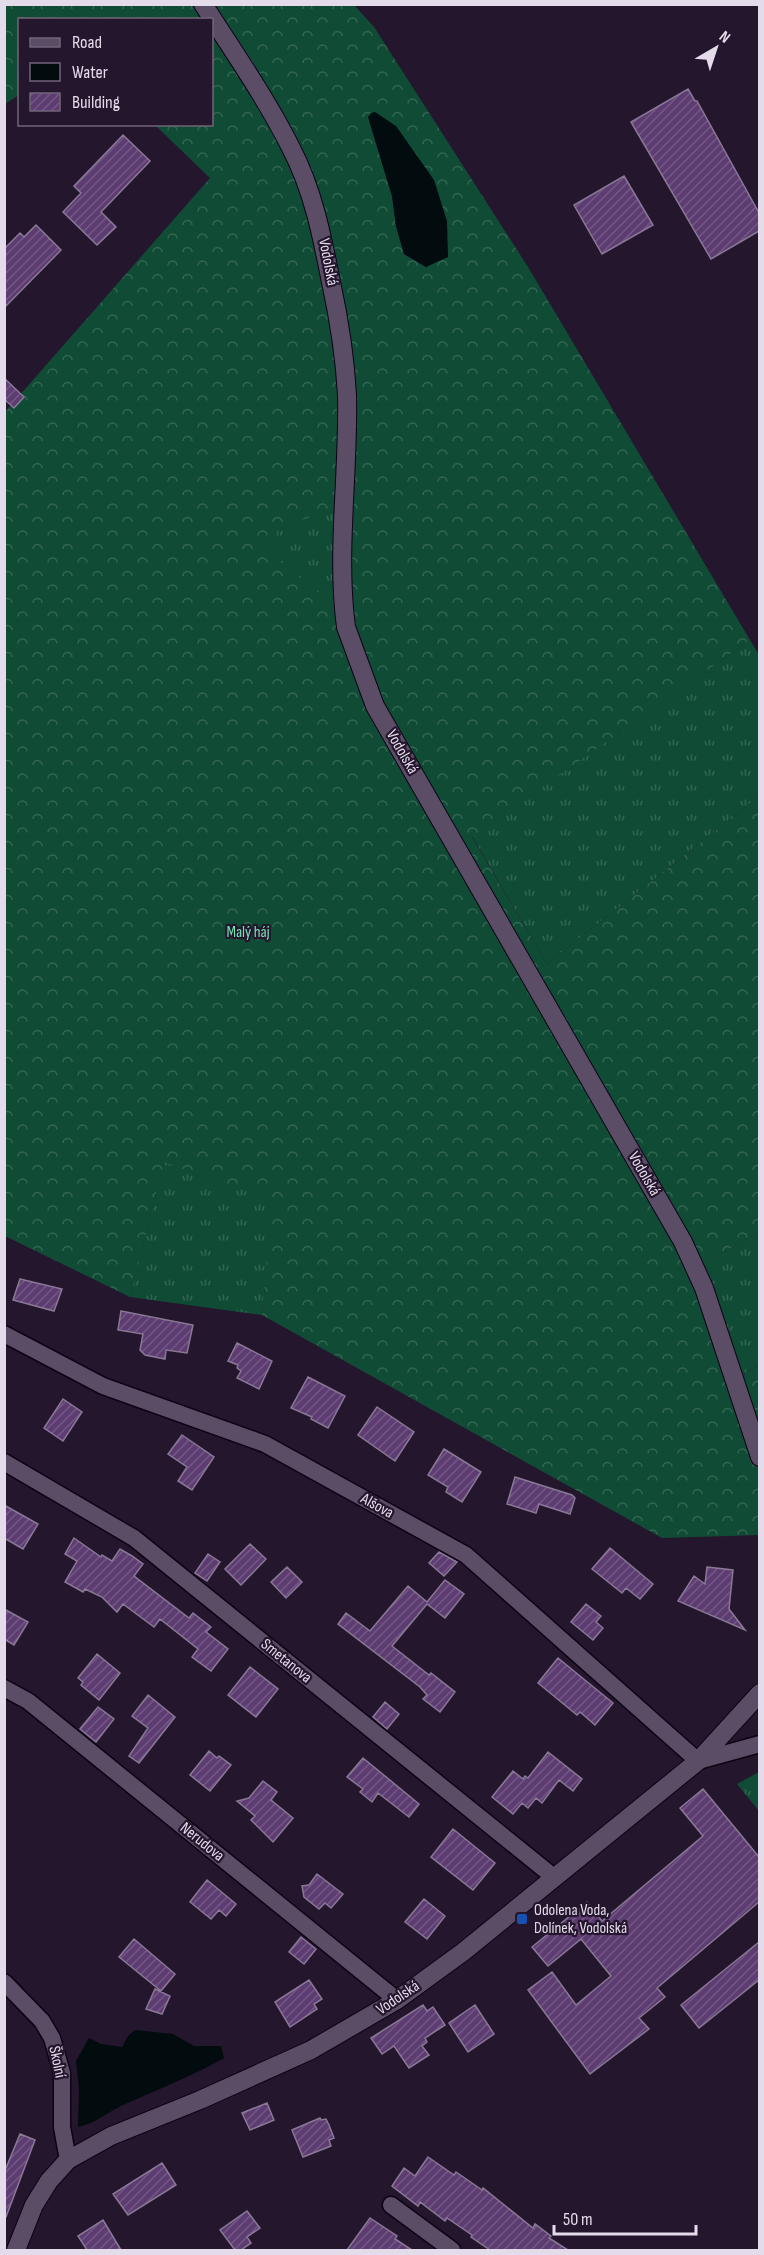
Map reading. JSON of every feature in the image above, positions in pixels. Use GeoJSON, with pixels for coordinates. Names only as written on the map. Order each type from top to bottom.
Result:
{"type":"FeatureCollection","features":[{"type":"Feature","properties":{"kind":"street","name":"Vodolská"},"geometry":{"type":"LineString","coordinates":[[203,4],[212,18]]}},
{"type":"Feature","properties":{"kind":"street","name":"Vodolská"},"geometry":{"type":"LineString","coordinates":[[213,20],[264,100],[291,148],[307,183],[321,231],[338,315],[347,394],[342,579],[344,614],[346,627],[375,706],[683,1242],[704,1288],[759,1457]]}},
{"type":"Feature","properties":{"kind":"street","name":"Alšova"},"geometry":{"type":"LineString","coordinates":[[4,1334],[103,1386],[265,1444],[466,1555],[698,1761]]}},
{"type":"Feature","properties":{"kind":"street","name":"Smetanova"},"geometry":{"type":"LineString","coordinates":[[4,1462],[134,1538],[555,1878]]}},
{"type":"Feature","properties":{"kind":"street","name":"Nerudova"},"geometry":{"type":"LineString","coordinates":[[4,1688],[28,1701],[397,2000]]}},
{"type":"Feature","properties":{"kind":"street","name":"Vodolská"},"geometry":{"type":"LineString","coordinates":[[16,2250],[34,2205],[49,2181],[68,2160],[111,2136],[311,2050],[397,2000],[463,1952],[698,1761],[759,1693]]}},
{"type":"Feature","properties":{"kind":"street"},"geometry":{"type":"LineString","coordinates":[[698,1761],[759,1744]]}},
{"type":"Feature","properties":{"kind":"street","name":"Školní"},"geometry":{"type":"LineString","coordinates":[[4,1982],[42,2021],[52,2038],[62,2073],[62,2127],[68,2160]]}},
{"type":"Feature","properties":{"kind":"street"},"geometry":{"type":"LineString","coordinates":[[391,2205],[452,2250]]}},
{"type":"Feature","properties":{"kind":"green space","name":"Malý háj"},"geometry":{"type":"Polygon","coordinates":[[[5,5],[354,5],[374,27],[528,267],[750,640],[472,837],[547,964],[759,796],[759,1232],[700,1266],[739,1377],[759,1365],[759,1535],[662,1538],[262,1315],[272,1200],[164,1162],[130,1297],[5,1236],[5,412],[210,178],[156,126],[213,126],[213,18],[18,18],[18,96],[5,104],[5,5]],[[368,117],[392,196],[396,226],[404,254],[426,267],[368,117]],[[335,508],[278,529],[270,553],[333,604],[335,508]]]}},
{"type":"Feature","properties":{"kind":"green space"},"geometry":{"type":"Polygon","coordinates":[[[335,507],[333,605],[269,553],[278,529],[335,507]]]}},
{"type":"Feature","properties":{"kind":"green space"},"geometry":{"type":"Polygon","coordinates":[[[750,640],[759,655],[759,796],[547,964],[472,836],[750,640]]]}},
{"type":"Feature","properties":{"kind":"green space"},"geometry":{"type":"Polygon","coordinates":[[[164,1161],[273,1200],[262,1315],[130,1297],[164,1161]]]}},
{"type":"Feature","properties":{"kind":"green space"},"geometry":{"type":"Polygon","coordinates":[[[759,1232],[759,1365],[738,1377],[700,1266],[759,1232]]]}},
{"type":"Feature","properties":{"kind":"green space"},"geometry":{"type":"Polygon","coordinates":[[[759,1772],[759,1811],[737,1784],[759,1772]]]}},
{"type":"Feature","properties":{"kind":"water"},"geometry":{"type":"Polygon","coordinates":[[[375,112],[396,126],[434,180],[447,221],[448,257],[426,267],[404,254],[396,226],[392,196],[368,117],[375,112]]]}},
{"type":"Feature","properties":{"kind":"water"},"geometry":{"type":"Polygon","coordinates":[[[135,2030],[173,2034],[194,2046],[221,2046],[224,2058],[119,2107],[95,2121],[78,2127],[79,2089],[76,2061],[89,2038],[101,2044],[122,2047],[128,2036],[135,2030]]]}},
{"type":"Feature","properties":{"kind":"building"},"geometry":{"type":"Polygon","coordinates":[[[688,89],[697,101],[759,213],[759,231],[711,259],[631,122],[688,89]]]}},
{"type":"Feature","properties":{"kind":"building"},"geometry":{"type":"Polygon","coordinates":[[[123,135],[150,161],[101,212],[116,227],[97,245],[63,212],[81,193],[74,186],[123,135]]]}},
{"type":"Feature","properties":{"kind":"building"},"geometry":{"type":"Polygon","coordinates":[[[624,176],[653,225],[602,254],[574,205],[624,176]]]}},
{"type":"Feature","properties":{"kind":"building"},"geometry":{"type":"Polygon","coordinates":[[[36,225],[61,250],[4,308],[4,249],[20,233],[24,237],[36,225]]]}},
{"type":"Feature","properties":{"kind":"building"},"geometry":{"type":"Polygon","coordinates":[[[4,378],[24,397],[14,408],[4,399],[4,378]]]}},
{"type":"Feature","properties":{"kind":"building"},"geometry":{"type":"Polygon","coordinates":[[[20,1279],[62,1289],[54,1311],[13,1300],[20,1279]]]}},
{"type":"Feature","properties":{"kind":"building"},"geometry":{"type":"Polygon","coordinates":[[[121,1311],[193,1325],[187,1353],[166,1350],[165,1359],[145,1355],[140,1350],[143,1334],[118,1330],[121,1311]]]}},
{"type":"Feature","properties":{"kind":"building"},"geometry":{"type":"Polygon","coordinates":[[[237,1343],[272,1361],[259,1389],[237,1378],[241,1371],[237,1368],[238,1365],[228,1361],[237,1343]]]}},
{"type":"Feature","properties":{"kind":"building"},"geometry":{"type":"Polygon","coordinates":[[[308,1377],[345,1396],[328,1428],[311,1419],[312,1417],[291,1408],[308,1377]]]}},
{"type":"Feature","properties":{"kind":"building"},"geometry":{"type":"Polygon","coordinates":[[[63,1399],[82,1412],[63,1441],[44,1428],[63,1399]]]}},
{"type":"Feature","properties":{"kind":"building"},"geometry":{"type":"Polygon","coordinates":[[[377,1407],[414,1432],[395,1461],[358,1435],[377,1407]]]}},
{"type":"Feature","properties":{"kind":"building"},"geometry":{"type":"Polygon","coordinates":[[[182,1435],[214,1457],[192,1490],[178,1481],[187,1467],[168,1454],[182,1435]]]}},
{"type":"Feature","properties":{"kind":"building"},"geometry":{"type":"Polygon","coordinates":[[[444,1449],[481,1472],[462,1502],[446,1492],[448,1487],[428,1475],[444,1449]]]}},
{"type":"Feature","properties":{"kind":"building"},"geometry":{"type":"Polygon","coordinates":[[[515,1477],[572,1495],[575,1498],[570,1514],[539,1504],[536,1513],[507,1504],[515,1477]]]}},
{"type":"Feature","properties":{"kind":"building"},"geometry":{"type":"Polygon","coordinates":[[[4,1505],[38,1524],[23,1549],[4,1538],[4,1505]]]}},
{"type":"Feature","properties":{"kind":"building"},"geometry":{"type":"Polygon","coordinates":[[[74,1538],[101,1557],[102,1555],[112,1561],[120,1549],[132,1556],[143,1564],[134,1576],[189,1618],[193,1613],[211,1627],[206,1632],[228,1649],[211,1671],[192,1657],[198,1649],[160,1619],[154,1627],[123,1604],[117,1612],[102,1597],[85,1589],[83,1592],[65,1582],[77,1561],[65,1554],[74,1538]]]}},
{"type":"Feature","properties":{"kind":"building"},"geometry":{"type":"Polygon","coordinates":[[[250,1544],[266,1559],[241,1585],[225,1569],[250,1544]]]}},
{"type":"Feature","properties":{"kind":"building"},"geometry":{"type":"Polygon","coordinates":[[[610,1548],[653,1584],[640,1599],[626,1588],[622,1593],[592,1569],[610,1548]]]}},
{"type":"Feature","properties":{"kind":"building"},"geometry":{"type":"Polygon","coordinates":[[[439,1552],[457,1562],[444,1576],[429,1563],[439,1552]]]}},
{"type":"Feature","properties":{"kind":"building"},"geometry":{"type":"Polygon","coordinates":[[[208,1554],[220,1562],[207,1581],[195,1573],[208,1554]]]}},
{"type":"Feature","properties":{"kind":"building"},"geometry":{"type":"Polygon","coordinates":[[[287,1567],[302,1582],[286,1598],[271,1582],[287,1567]]]}},
{"type":"Feature","properties":{"kind":"building"},"geometry":{"type":"Polygon","coordinates":[[[707,1567],[733,1570],[729,1609],[745,1630],[678,1601],[694,1576],[705,1584],[707,1567]]]}},
{"type":"Feature","properties":{"kind":"building"},"geometry":{"type":"Polygon","coordinates":[[[445,1580],[464,1594],[445,1618],[427,1604],[392,1646],[455,1692],[440,1712],[423,1699],[427,1695],[420,1687],[338,1624],[346,1613],[370,1631],[408,1586],[427,1602],[445,1580]]]}},
{"type":"Feature","properties":{"kind":"building"},"geometry":{"type":"Polygon","coordinates":[[[586,1604],[601,1616],[596,1622],[603,1628],[593,1640],[571,1622],[586,1604]]]}},
{"type":"Feature","properties":{"kind":"building"},"geometry":{"type":"Polygon","coordinates":[[[4,1609],[28,1622],[14,1645],[4,1639],[4,1609]]]}},
{"type":"Feature","properties":{"kind":"building"},"geometry":{"type":"Polygon","coordinates":[[[97,1654],[120,1673],[99,1700],[81,1685],[83,1682],[78,1678],[97,1654]]]}},
{"type":"Feature","properties":{"kind":"building"},"geometry":{"type":"Polygon","coordinates":[[[558,1658],[613,1703],[595,1725],[580,1712],[577,1715],[538,1683],[558,1658]]]}},
{"type":"Feature","properties":{"kind":"building"},"geometry":{"type":"Polygon","coordinates":[[[250,1667],[278,1689],[256,1717],[228,1695],[250,1667]]]}},
{"type":"Feature","properties":{"kind":"building"},"geometry":{"type":"Polygon","coordinates":[[[148,1695],[175,1717],[139,1763],[129,1756],[148,1728],[132,1716],[148,1695]]]}},
{"type":"Feature","properties":{"kind":"building"},"geometry":{"type":"Polygon","coordinates":[[[385,1702],[399,1714],[387,1729],[373,1717],[385,1702]]]}},
{"type":"Feature","properties":{"kind":"building"},"geometry":{"type":"Polygon","coordinates":[[[98,1707],[114,1719],[96,1742],[80,1729],[98,1707]]]}},
{"type":"Feature","properties":{"kind":"building"},"geometry":{"type":"Polygon","coordinates":[[[209,1751],[231,1765],[210,1791],[190,1775],[209,1751]]]}},
{"type":"Feature","properties":{"kind":"building"},"geometry":{"type":"Polygon","coordinates":[[[548,1752],[582,1779],[573,1791],[559,1780],[542,1803],[536,1798],[528,1808],[522,1803],[513,1814],[492,1797],[513,1771],[523,1779],[525,1776],[528,1778],[548,1752]]]}},
{"type":"Feature","properties":{"kind":"building"},"geometry":{"type":"Polygon","coordinates":[[[363,1758],[419,1804],[409,1817],[378,1793],[372,1802],[360,1792],[363,1789],[347,1777],[363,1758]]]}},
{"type":"Feature","properties":{"kind":"building"},"geometry":{"type":"Polygon","coordinates":[[[263,1781],[277,1792],[271,1800],[293,1818],[273,1842],[251,1820],[255,1816],[237,1801],[249,1798],[263,1781]]]}},
{"type":"Feature","properties":{"kind":"building"},"geometry":{"type":"Polygon","coordinates":[[[703,1789],[759,1857],[759,1902],[657,1988],[665,1997],[639,2018],[649,2029],[590,2074],[528,1990],[552,1972],[576,2005],[611,1976],[581,1939],[548,1966],[532,1947],[587,1902],[602,1921],[703,1836],[680,1808],[703,1789]]]}},
{"type":"Feature","properties":{"kind":"building"},"geometry":{"type":"Polygon","coordinates":[[[453,1829],[495,1863],[473,1890],[431,1857],[453,1829]]]}},
{"type":"Feature","properties":{"kind":"building"},"geometry":{"type":"Polygon","coordinates":[[[317,1874],[343,1894],[331,1908],[325,1903],[319,1909],[304,1897],[302,1886],[309,1885],[317,1874]]]}},
{"type":"Feature","properties":{"kind":"building"},"geometry":{"type":"Polygon","coordinates":[[[207,1880],[236,1904],[226,1916],[219,1910],[211,1919],[190,1902],[207,1880]]]}},
{"type":"Feature","properties":{"kind":"building"},"geometry":{"type":"Polygon","coordinates":[[[424,1899],[445,1916],[427,1939],[405,1922],[424,1899]]]}},
{"type":"Feature","properties":{"kind":"building"},"geometry":{"type":"Polygon","coordinates":[[[301,1937],[316,1949],[304,1964],[289,1952],[301,1937]]]}},
{"type":"Feature","properties":{"kind":"building"},"geometry":{"type":"Polygon","coordinates":[[[134,1939],[175,1974],[161,1991],[119,1957],[134,1939]]]}},
{"type":"Feature","properties":{"kind":"building"},"geometry":{"type":"Polygon","coordinates":[[[759,1942],[759,1980],[699,2028],[681,2005],[759,1942]]]}},
{"type":"Feature","properties":{"kind":"building"},"geometry":{"type":"Polygon","coordinates":[[[309,1980],[322,1999],[314,2004],[317,2009],[290,2027],[275,2002],[309,1980]]]}},
{"type":"Feature","properties":{"kind":"building"},"geometry":{"type":"Polygon","coordinates":[[[155,1989],[170,1996],[162,2014],[146,2009],[155,1989]]]}},
{"type":"Feature","properties":{"kind":"building"},"geometry":{"type":"Polygon","coordinates":[[[423,2005],[427,2011],[433,2007],[445,2025],[425,2038],[427,2042],[422,2046],[429,2055],[409,2068],[394,2046],[382,2054],[371,2038],[423,2005]]]}},
{"type":"Feature","properties":{"kind":"building"},"geometry":{"type":"Polygon","coordinates":[[[475,2005],[494,2034],[468,2052],[449,2023],[475,2005]]]}},
{"type":"Feature","properties":{"kind":"building"},"geometry":{"type":"Polygon","coordinates":[[[267,2103],[274,2120],[250,2130],[242,2113],[267,2103]]]}},
{"type":"Feature","properties":{"kind":"building"},"geometry":{"type":"Polygon","coordinates":[[[320,2118],[321,2120],[326,2119],[329,2125],[334,2138],[329,2140],[331,2146],[303,2157],[292,2130],[320,2118]]]}},
{"type":"Feature","properties":{"kind":"building"},"geometry":{"type":"Polygon","coordinates":[[[20,2134],[35,2140],[6,2217],[4,2217],[4,2173],[20,2134]]]}},
{"type":"Feature","properties":{"kind":"building"},"geometry":{"type":"Polygon","coordinates":[[[428,2157],[454,2175],[456,2172],[482,2190],[483,2188],[533,2228],[535,2224],[551,2236],[549,2238],[568,2250],[490,2250],[447,2218],[445,2221],[420,2202],[418,2206],[392,2186],[404,2168],[415,2176],[428,2157]]]}},
{"type":"Feature","properties":{"kind":"building"},"geometry":{"type":"Polygon","coordinates":[[[162,2163],[176,2185],[128,2215],[113,2194],[162,2163]]]}},
{"type":"Feature","properties":{"kind":"building"},"geometry":{"type":"Polygon","coordinates":[[[247,2211],[260,2228],[247,2237],[251,2243],[241,2250],[235,2250],[220,2230],[247,2211]]]}},
{"type":"Feature","properties":{"kind":"building"},"geometry":{"type":"Polygon","coordinates":[[[370,2218],[397,2236],[395,2239],[412,2250],[347,2250],[370,2218]]]}},
{"type":"Feature","properties":{"kind":"building"},"geometry":{"type":"Polygon","coordinates":[[[103,2220],[121,2250],[87,2250],[78,2236],[103,2220]]]}},
{"type":"Feature","properties":{"kind":"place","name":"Odolena Voda, Dolínek, Vodolská"},"geometry":{"type":"Point","coordinates":[522,1919]}}]}
